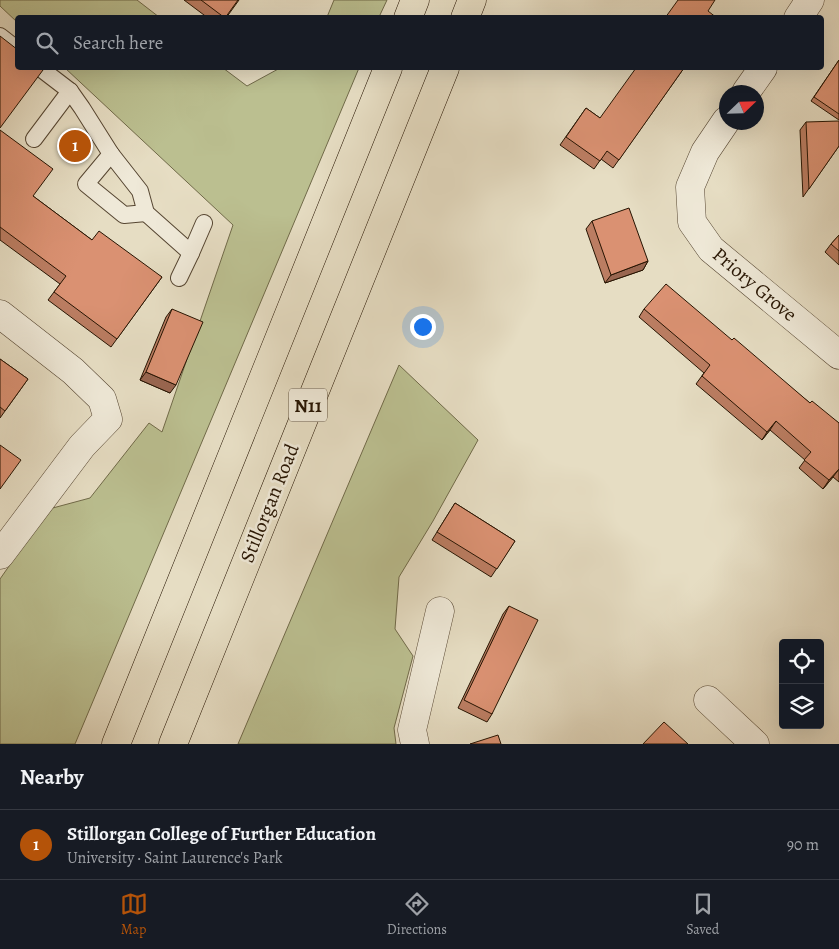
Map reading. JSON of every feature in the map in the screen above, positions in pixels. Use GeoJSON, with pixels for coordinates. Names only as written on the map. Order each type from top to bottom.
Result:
{"type":"FeatureCollection","features":[{"type":"Feature","properties":{"kind":"highway"},"geometry":{"type":"LineString","coordinates":[[409,15],[415,0]]}},
{"type":"Feature","properties":{"kind":"highway"},"geometry":{"type":"LineString","coordinates":[[466,15],[472,0]]}},
{"type":"Feature","properties":{"kind":"highway","name":"N11"},"geometry":{"type":"LineString","coordinates":[[116,744],[387,70]]}},
{"type":"Feature","properties":{"kind":"highway","name":"Stillorgan Road"},"geometry":{"type":"LineString","coordinates":[[173,744],[444,70]]}},
{"type":"Feature","properties":{"kind":"street"},"geometry":{"type":"LineString","coordinates":[[800,15],[810,0]]}},
{"type":"Feature","properties":{"kind":"street"},"geometry":{"type":"LineString","coordinates":[[751,85],[762,70]]}},
{"type":"Feature","properties":{"kind":"street","name":"Priory Grove"},"geometry":{"type":"LineString","coordinates":[[720,130],[705,152],[690,187],[692,222],[711,249],[839,355]]}},
{"type":"Feature","properties":{"kind":"street"},"geometry":{"type":"LineString","coordinates":[[0,314],[73,371],[102,399],[108,419],[82,446],[0,555]]}},
{"type":"Feature","properties":{"kind":"street"},"geometry":{"type":"LineString","coordinates":[[414,744],[412,730],[440,610]]}},
{"type":"Feature","properties":{"kind":"street"},"geometry":{"type":"LineString","coordinates":[[708,700],[755,744]]}},
{"type":"Feature","properties":{"kind":"lane"},"geometry":{"type":"LineString","coordinates":[[0,36],[15,48]]}},
{"type":"Feature","properties":{"kind":"lane"},"geometry":{"type":"LineString","coordinates":[[43,70],[70,91],[111,154],[140,191],[146,214],[191,253]]}},
{"type":"Feature","properties":{"kind":"lane"},"geometry":{"type":"LineString","coordinates":[[34,138],[70,91]]}},
{"type":"Feature","properties":{"kind":"lane"},"geometry":{"type":"LineString","coordinates":[[111,154],[86,184],[124,215],[146,214]]}},
{"type":"Feature","properties":{"kind":"lane"},"geometry":{"type":"LineString","coordinates":[[179,278],[204,223]]}},
{"type":"Feature","properties":{"kind":"green space"},"geometry":{"type":"Polygon","coordinates":[[[0,0],[137,0],[156,15],[15,15],[15,20],[0,6],[0,0]]]}},
{"type":"Feature","properties":{"kind":"green space"},"geometry":{"type":"Polygon","coordinates":[[[334,0],[387,0],[380,15],[328,15],[334,0]]]}},
{"type":"Feature","properties":{"kind":"green space"},"geometry":{"type":"Polygon","coordinates":[[[67,70],[226,70],[247,86],[276,70],[358,70],[75,744],[0,744],[0,579],[49,509],[90,498],[149,423],[162,432],[233,225],[67,70]]]}},
{"type":"Feature","properties":{"kind":"green space"},"geometry":{"type":"Polygon","coordinates":[[[399,365],[478,440],[399,577],[395,629],[413,656],[394,728],[396,744],[238,744],[399,365]]]}},
{"type":"Feature","properties":{"kind":"building"},"geometry":{"type":"Polygon","coordinates":[[[201,0],[238,0],[227,15],[221,15],[201,0]]]}},
{"type":"Feature","properties":{"kind":"building"},"geometry":{"type":"Polygon","coordinates":[[[678,0],[715,0],[708,11],[713,15],[667,15],[678,0]]]}},
{"type":"Feature","properties":{"kind":"building"},"geometry":{"type":"Polygon","coordinates":[[[0,36],[15,48],[15,70],[43,70],[0,128],[0,36]]]}},
{"type":"Feature","properties":{"kind":"building"},"geometry":{"type":"Polygon","coordinates":[[[839,60],[839,114],[814,97],[839,60]]]}},
{"type":"Feature","properties":{"kind":"building"},"geometry":{"type":"Polygon","coordinates":[[[635,70],[683,70],[619,160],[607,151],[600,161],[566,137],[586,108],[600,118],[635,70]]]}},
{"type":"Feature","properties":{"kind":"building"},"geometry":{"type":"Polygon","coordinates":[[[839,121],[839,146],[809,189],[806,122],[839,121]]]}},
{"type":"Feature","properties":{"kind":"building"},"geometry":{"type":"Polygon","coordinates":[[[0,130],[53,169],[33,196],[92,240],[99,231],[162,277],[117,339],[54,292],[66,276],[0,227],[0,130]]]}},
{"type":"Feature","properties":{"kind":"building"},"geometry":{"type":"Polygon","coordinates":[[[629,208],[648,261],[611,275],[592,221],[629,208]]]}},
{"type":"Feature","properties":{"kind":"building"},"geometry":{"type":"Polygon","coordinates":[[[839,235],[839,251],[831,244],[839,235]]]}},
{"type":"Feature","properties":{"kind":"building"},"geometry":{"type":"Polygon","coordinates":[[[666,284],[732,340],[734,338],[810,403],[812,401],[839,423],[839,469],[829,480],[804,460],[811,452],[776,421],[767,432],[702,376],[710,365],[644,309],[666,284]]]}},
{"type":"Feature","properties":{"kind":"building"},"geometry":{"type":"Polygon","coordinates":[[[172,309],[203,322],[176,385],[146,372],[172,309]]]}},
{"type":"Feature","properties":{"kind":"building"},"geometry":{"type":"Polygon","coordinates":[[[0,359],[28,379],[5,411],[0,407],[0,359]]]}},
{"type":"Feature","properties":{"kind":"building"},"geometry":{"type":"Polygon","coordinates":[[[0,445],[21,460],[0,489],[0,445]]]}},
{"type":"Feature","properties":{"kind":"building"},"geometry":{"type":"Polygon","coordinates":[[[455,503],[515,541],[497,569],[437,532],[455,503]]]}},
{"type":"Feature","properties":{"kind":"building"},"geometry":{"type":"Polygon","coordinates":[[[509,606],[538,620],[492,714],[464,700],[509,606]]]}},
{"type":"Feature","properties":{"kind":"building"},"geometry":{"type":"Polygon","coordinates":[[[664,722],[688,744],[643,744],[664,722]]]}},
{"type":"Feature","properties":{"kind":"building"},"geometry":{"type":"Polygon","coordinates":[[[498,735],[501,744],[470,744],[498,735]]]}},
{"type":"Feature","properties":{"kind":"place","name":"Stillorgan College of Further Education"},"geometry":{"type":"Point","coordinates":[75,146]}}]}
